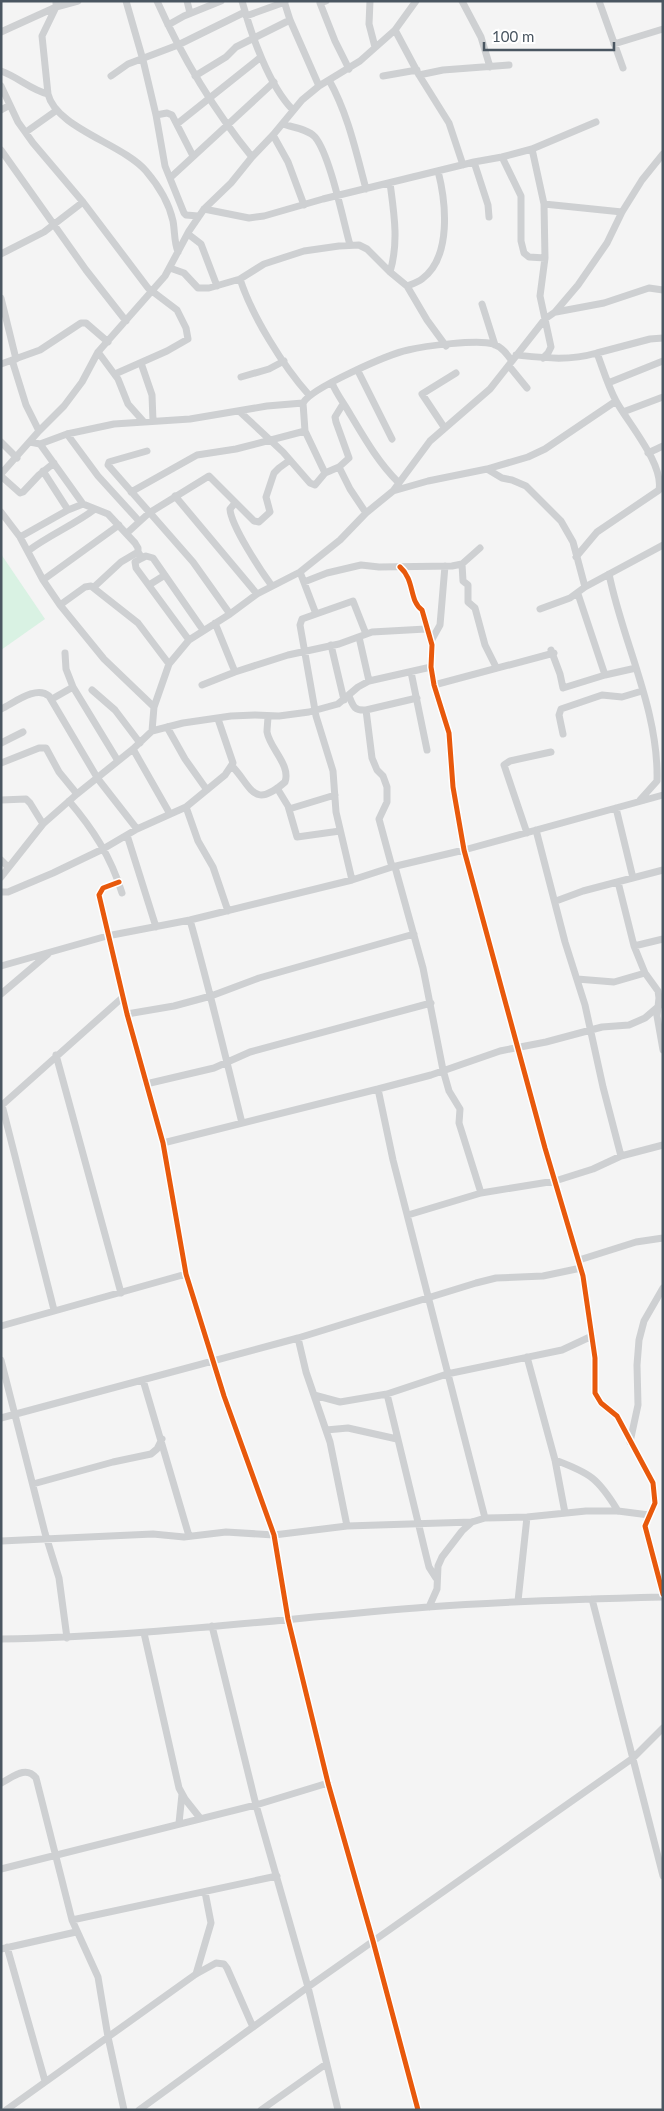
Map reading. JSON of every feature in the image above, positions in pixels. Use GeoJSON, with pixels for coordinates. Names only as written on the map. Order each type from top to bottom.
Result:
{"type":"FeatureCollection","features":[{"type":"Feature","properties":{"kind":"street"},"geometry":{"type":"LineString","coordinates":[[1,32],[56,4],[77,1]]}},
{"type":"Feature","properties":{"kind":"street"},"geometry":{"type":"LineString","coordinates":[[126,1],[143,60],[156,115],[165,166],[184,213],[186,215],[198,216]]}},
{"type":"Feature","properties":{"kind":"street"},"geometry":{"type":"LineString","coordinates":[[158,1],[178,45],[209,100],[252,156]]}},
{"type":"Feature","properties":{"kind":"street"},"geometry":{"type":"LineString","coordinates":[[187,1],[190,13]]}},
{"type":"Feature","properties":{"kind":"street"},"geometry":{"type":"LineString","coordinates":[[168,25],[190,13],[221,1]]}},
{"type":"Feature","properties":{"kind":"street"},"geometry":{"type":"LineString","coordinates":[[242,1],[245,14],[262,57],[286,103],[293,110]]}},
{"type":"Feature","properties":{"kind":"street"},"geometry":{"type":"LineString","coordinates":[[370,1],[369,24],[375,47]]}},
{"type":"Feature","properties":{"kind":"street"},"geometry":{"type":"LineString","coordinates":[[54,462],[21,493],[1,475],[74,394],[98,352],[152,292],[170,268],[198,216],[204,209],[232,183],[252,156],[273,135],[293,110],[319,86],[349,69],[395,30],[416,1]]}},
{"type":"Feature","properties":{"kind":"street"},"geometry":{"type":"LineString","coordinates":[[462,1],[481,37],[490,67]]}},
{"type":"Feature","properties":{"kind":"street"},"geometry":{"type":"LineString","coordinates":[[599,1],[623,68]]}},
{"type":"Feature","properties":{"kind":"street"},"geometry":{"type":"LineString","coordinates":[[111,76],[128,64],[143,60],[245,14],[284,2],[319,86]]}},
{"type":"Feature","properties":{"kind":"street"},"geometry":{"type":"LineString","coordinates":[[322,2],[335,41],[349,69]]}},
{"type":"Feature","properties":{"kind":"street"},"geometry":{"type":"LineString","coordinates":[[56,4],[42,36],[50,102],[71,122],[133,159],[145,170],[160,190],[171,213],[178,252]]}},
{"type":"Feature","properties":{"kind":"street"},"geometry":{"type":"LineString","coordinates":[[196,76],[226,57],[236,47],[290,20]]}},
{"type":"Feature","properties":{"kind":"street"},"geometry":{"type":"LineString","coordinates":[[614,44],[663,29]]}},
{"type":"Feature","properties":{"kind":"street"},"geometry":{"type":"LineString","coordinates":[[395,30],[449,123],[463,165]]}},
{"type":"Feature","properties":{"kind":"street"},"geometry":{"type":"LineString","coordinates":[[177,124],[262,57]]}},
{"type":"Feature","properties":{"kind":"street"},"geometry":{"type":"LineString","coordinates":[[383,76],[508,65]]}},
{"type":"Feature","properties":{"kind":"street"},"geometry":{"type":"LineString","coordinates":[[1,71],[18,78],[40,92],[48,94]]}},
{"type":"Feature","properties":{"kind":"street"},"geometry":{"type":"LineString","coordinates":[[329,80],[347,121],[366,189]]}},
{"type":"Feature","properties":{"kind":"street"},"geometry":{"type":"LineString","coordinates":[[170,178],[228,127],[274,82]]}},
{"type":"Feature","properties":{"kind":"street"},"geometry":{"type":"LineString","coordinates":[[1,86],[26,132],[51,165],[83,202],[152,292],[178,310],[186,328],[188,339],[167,351],[115,374]]}},
{"type":"Feature","properties":{"kind":"street"},"geometry":{"type":"LineString","coordinates":[[1,110],[10,105]]}},
{"type":"Feature","properties":{"kind":"street"},"geometry":{"type":"LineString","coordinates":[[26,132],[57,110]]}},
{"type":"Feature","properties":{"kind":"street"},"geometry":{"type":"LineString","coordinates":[[156,115],[169,113],[172,115],[193,156]]}},
{"type":"Feature","properties":{"kind":"street"},"geometry":{"type":"LineString","coordinates":[[204,209],[254,218],[532,149],[596,122]]}},
{"type":"Feature","properties":{"kind":"street"},"geometry":{"type":"LineString","coordinates":[[282,124],[307,132],[314,137],[325,158],[350,245]]}},
{"type":"Feature","properties":{"kind":"street"},"geometry":{"type":"LineString","coordinates":[[273,135],[288,162],[304,205]]}},
{"type":"Feature","properties":{"kind":"street"},"geometry":{"type":"LineString","coordinates":[[532,149],[544,204],[545,258],[540,296],[550,346],[548,353],[543,358]]}},
{"type":"Feature","properties":{"kind":"street"},"geometry":{"type":"LineString","coordinates":[[1,150],[112,305],[126,321]]}},
{"type":"Feature","properties":{"kind":"street"},"geometry":{"type":"LineString","coordinates":[[152,731],[154,707],[169,664],[189,640],[257,594],[300,572],[340,540],[366,513],[393,491],[430,441],[490,389],[545,319],[556,312],[578,285],[607,243],[622,212],[642,180],[663,154]]}},
{"type":"Feature","properties":{"kind":"street"},"geometry":{"type":"LineString","coordinates":[[502,157],[522,196],[521,241],[524,254],[529,257],[545,258]]}},
{"type":"Feature","properties":{"kind":"street"},"geometry":{"type":"LineString","coordinates":[[474,162],[488,205],[489,217]]}},
{"type":"Feature","properties":{"kind":"street"},"geometry":{"type":"LineString","coordinates":[[408,286],[422,279],[433,266],[442,244],[445,216],[438,171]]}},
{"type":"Feature","properties":{"kind":"street"},"geometry":{"type":"LineString","coordinates":[[390,183],[396,240],[394,259],[390,272]]}},
{"type":"Feature","properties":{"kind":"street"},"geometry":{"type":"LineString","coordinates":[[1,254],[40,234],[83,202]]}},
{"type":"Feature","properties":{"kind":"street"},"geometry":{"type":"LineString","coordinates":[[544,204],[622,212]]}},
{"type":"Feature","properties":{"kind":"street"},"geometry":{"type":"LineString","coordinates":[[188,234],[201,244],[217,286]]}},
{"type":"Feature","properties":{"kind":"street"},"geometry":{"type":"LineString","coordinates":[[170,268],[184,273],[198,288],[209,288],[240,279],[264,264],[282,257],[318,248],[350,245],[363,246],[408,286],[427,320],[446,346]]}},
{"type":"Feature","properties":{"kind":"street"},"geometry":{"type":"LineString","coordinates":[[240,279],[255,314],[284,361],[309,395]]}},
{"type":"Feature","properties":{"kind":"street"},"geometry":{"type":"LineString","coordinates":[[556,312],[604,303],[649,288],[663,290]]}},
{"type":"Feature","properties":{"kind":"street"},"geometry":{"type":"LineString","coordinates":[[1,298],[14,360],[26,404],[39,431]]}},
{"type":"Feature","properties":{"kind":"street"},"geometry":{"type":"LineString","coordinates":[[482,304],[495,345]]}},
{"type":"Feature","properties":{"kind":"street"},"geometry":{"type":"LineString","coordinates":[[1,364],[40,350],[83,323],[89,325],[108,342]]}},
{"type":"Feature","properties":{"kind":"street"},"geometry":{"type":"LineString","coordinates":[[512,361],[543,358],[559,360],[578,358],[650,339],[663,338]]}},
{"type":"Feature","properties":{"kind":"street"},"geometry":{"type":"LineString","coordinates":[[325,473],[305,431],[303,403],[309,395],[380,360],[410,350],[480,342],[495,345],[504,351],[512,361],[527,388]]}},
{"type":"Feature","properties":{"kind":"street"},"geometry":{"type":"LineString","coordinates":[[98,352],[115,374],[128,404],[144,422]]}},
{"type":"Feature","properties":{"kind":"street"},"geometry":{"type":"LineString","coordinates":[[576,557],[597,532],[660,490],[660,476],[616,401],[597,353]]}},
{"type":"Feature","properties":{"kind":"street"},"geometry":{"type":"LineString","coordinates":[[241,377],[269,369],[284,361]]}},
{"type":"Feature","properties":{"kind":"street"},"geometry":{"type":"LineString","coordinates":[[608,383],[663,361]]}},
{"type":"Feature","properties":{"kind":"street"},"geometry":{"type":"LineString","coordinates":[[141,363],[152,396],[153,421]]}},
{"type":"Feature","properties":{"kind":"street"},"geometry":{"type":"LineString","coordinates":[[358,371],[392,439]]}},
{"type":"Feature","properties":{"kind":"street"},"geometry":{"type":"LineString","coordinates":[[444,427],[422,394],[456,373]]}},
{"type":"Feature","properties":{"kind":"street"},"geometry":{"type":"LineString","coordinates":[[332,384],[342,404],[372,451],[398,482]]}},
{"type":"Feature","properties":{"kind":"street"},"geometry":{"type":"LineString","coordinates":[[623,412],[663,397]]}},
{"type":"Feature","properties":{"kind":"street"},"geometry":{"type":"LineString","coordinates":[[393,491],[428,481],[487,469],[528,456],[545,449],[616,401]]}},
{"type":"Feature","properties":{"kind":"street"},"geometry":{"type":"LineString","coordinates":[[30,442],[40,444],[67,434],[114,424],[190,419],[239,410],[303,403]]}},
{"type":"Feature","properties":{"kind":"street"},"geometry":{"type":"LineString","coordinates":[[239,410],[290,460],[313,486],[318,483],[325,473],[339,467],[349,456],[335,417],[342,404]]}},
{"type":"Feature","properties":{"kind":"street"},"geometry":{"type":"LineString","coordinates":[[131,492],[197,455],[305,431]]}},
{"type":"Feature","properties":{"kind":"street"},"geometry":{"type":"LineString","coordinates":[[67,434],[98,476],[139,521]]}},
{"type":"Feature","properties":{"kind":"street"},"geometry":{"type":"LineString","coordinates":[[1,442],[17,458]]}},
{"type":"Feature","properties":{"kind":"street"},"geometry":{"type":"LineString","coordinates":[[40,444],[83,504],[108,514],[127,533],[138,548],[140,555]]}},
{"type":"Feature","properties":{"kind":"street"},"geometry":{"type":"LineString","coordinates":[[648,453],[663,446]]}},
{"type":"Feature","properties":{"kind":"street"},"geometry":{"type":"LineString","coordinates":[[147,451],[109,464],[112,471],[204,575],[230,614]]}},
{"type":"Feature","properties":{"kind":"street"},"geometry":{"type":"LineString","coordinates":[[127,533],[149,513],[209,476],[235,503],[257,522],[269,515],[270,510],[266,497],[274,473],[290,460]]}},
{"type":"Feature","properties":{"kind":"street"},"geometry":{"type":"LineString","coordinates":[[339,467],[350,490],[366,513]]}},
{"type":"Feature","properties":{"kind":"street"},"geometry":{"type":"LineString","coordinates":[[487,469],[502,478],[526,486],[561,521],[573,542],[585,587]]}},
{"type":"Feature","properties":{"kind":"street"},"geometry":{"type":"LineString","coordinates":[[43,471],[68,510]]}},
{"type":"Feature","properties":{"kind":"street"},"geometry":{"type":"LineString","coordinates":[[175,496],[257,594]]}},
{"type":"Feature","properties":{"kind":"street"},"geometry":{"type":"LineString","coordinates":[[235,503],[230,509],[230,514],[244,542],[272,586]]}},
{"type":"Feature","properties":{"kind":"street"},"geometry":{"type":"LineString","coordinates":[[20,537],[68,510],[83,504]]}},
{"type":"Feature","properties":{"kind":"street"},"geometry":{"type":"LineString","coordinates":[[28,551],[44,539],[72,526],[95,509]]}},
{"type":"Feature","properties":{"kind":"street"},"geometry":{"type":"LineString","coordinates":[[1,512],[20,537],[43,580],[60,605],[104,659],[154,707]]}},
{"type":"Feature","properties":{"kind":"street"},"geometry":{"type":"LineString","coordinates":[[43,580],[119,525]]}},
{"type":"Feature","properties":{"kind":"street"},"geometry":{"type":"LineString","coordinates":[[540,608],[564,601],[578,594],[585,587],[663,545]]}},
{"type":"Feature","properties":{"kind":"street"},"geometry":{"type":"LineString","coordinates":[[304,582],[328,573],[361,565],[400,567],[462,564],[480,548]]}},
{"type":"Feature","properties":{"kind":"street"},"geometry":{"type":"LineString","coordinates":[[140,555],[135,565],[189,640]]}},
{"type":"Feature","properties":{"kind":"street"},"geometry":{"type":"LineString","coordinates":[[94,587],[121,562],[140,555],[152,558],[203,630]]}},
{"type":"Feature","properties":{"kind":"street"},"geometry":{"type":"LineString","coordinates":[[462,564],[463,581],[468,585],[468,602],[475,608],[486,645],[496,667]]}},
{"type":"Feature","properties":{"kind":"street"},"geometry":{"type":"LineString","coordinates":[[431,641],[440,625],[444,566]]}},
{"type":"Feature","properties":{"kind":"street"},"geometry":{"type":"LineString","coordinates":[[1,1639],[67,1638],[144,1633],[518,1600],[663,1596],[645,1526],[655,1503],[653,1483],[617,1416],[596,1397],[594,1389],[595,1358],[581,1268],[554,1181],[464,850],[454,787],[449,733],[434,685],[431,667],[431,641],[422,610],[417,606],[408,576],[400,567]]}},
{"type":"Feature","properties":{"kind":"street"},"geometry":{"type":"LineString","coordinates":[[300,572],[316,614]]}},
{"type":"Feature","properties":{"kind":"street"},"geometry":{"type":"LineString","coordinates":[[609,574],[616,608],[636,668],[656,749],[657,781],[651,790],[638,802]]}},
{"type":"Feature","properties":{"kind":"street"},"geometry":{"type":"LineString","coordinates":[[149,585],[165,575]]}},
{"type":"Feature","properties":{"kind":"street"},"geometry":{"type":"LineString","coordinates":[[60,605],[84,587],[89,585],[94,587],[138,623],[169,664]]}},
{"type":"Feature","properties":{"kind":"street"},"geometry":{"type":"LineString","coordinates":[[578,594],[605,675]]}},
{"type":"Feature","properties":{"kind":"street"},"geometry":{"type":"LineString","coordinates":[[352,880],[340,831],[333,771],[315,710],[300,623],[305,617],[353,601],[362,635],[369,681]]}},
{"type":"Feature","properties":{"kind":"street"},"geometry":{"type":"LineString","coordinates":[[216,623],[236,672]]}},
{"type":"Feature","properties":{"kind":"street"},"geometry":{"type":"LineString","coordinates":[[202,685],[236,672],[362,635],[426,629]]}},
{"type":"Feature","properties":{"kind":"street"},"geometry":{"type":"LineString","coordinates":[[331,645],[346,698],[355,709],[366,710],[417,698]]}},
{"type":"Feature","properties":{"kind":"street"},"geometry":{"type":"LineString","coordinates":[[434,685],[552,651],[563,688],[636,668]]}},
{"type":"Feature","properties":{"kind":"street"},"geometry":{"type":"LineString","coordinates":[[65,652],[66,669],[73,687],[118,761]]}},
{"type":"Feature","properties":{"kind":"street"},"geometry":{"type":"LineString","coordinates":[[1,877],[43,824],[152,731],[245,715],[290,715],[315,710],[346,698],[358,687],[369,681],[431,667]]}},
{"type":"Feature","properties":{"kind":"street"},"geometry":{"type":"LineString","coordinates":[[411,672],[427,750]]}},
{"type":"Feature","properties":{"kind":"street"},"geometry":{"type":"LineString","coordinates":[[52,699],[73,687]]}},
{"type":"Feature","properties":{"kind":"street"},"geometry":{"type":"LineString","coordinates":[[92,690],[114,710],[140,743]]}},
{"type":"Feature","properties":{"kind":"street"},"geometry":{"type":"LineString","coordinates":[[563,734],[558,715],[561,709],[602,695],[622,697],[642,691]]}},
{"type":"Feature","properties":{"kind":"street"},"geometry":{"type":"LineString","coordinates":[[1,709],[37,692],[45,693],[52,699],[66,727],[98,779],[137,829]]}},
{"type":"Feature","properties":{"kind":"street"},"geometry":{"type":"LineString","coordinates":[[366,710],[372,758],[377,770],[383,776],[387,788],[387,802],[379,819],[414,934],[431,1003],[443,1070],[449,1091],[460,1109],[458,1123],[481,1193]]}},
{"type":"Feature","properties":{"kind":"street"},"geometry":{"type":"LineString","coordinates":[[218,719],[232,759],[232,766],[242,778],[249,791],[261,796],[277,788],[285,782],[286,778],[268,734],[268,716]]}},
{"type":"Feature","properties":{"kind":"street"},"geometry":{"type":"LineString","coordinates":[[167,727],[185,759],[207,790]]}},
{"type":"Feature","properties":{"kind":"street"},"geometry":{"type":"LineString","coordinates":[[1,743],[23,732]]}},
{"type":"Feature","properties":{"kind":"street"},"geometry":{"type":"LineString","coordinates":[[1,763],[41,748],[46,748],[59,772],[76,794]]}},
{"type":"Feature","properties":{"kind":"street"},"geometry":{"type":"LineString","coordinates":[[133,749],[170,814]]}},
{"type":"Feature","properties":{"kind":"street"},"geometry":{"type":"LineString","coordinates":[[527,832],[504,765],[551,752]]}},
{"type":"Feature","properties":{"kind":"street"},"geometry":{"type":"LineString","coordinates":[[1,892],[8,892],[34,883],[103,849],[137,829],[186,807],[232,766]]}},
{"type":"Feature","properties":{"kind":"street"},"geometry":{"type":"LineString","coordinates":[[277,788],[289,809],[297,838],[340,831]]}},
{"type":"Feature","properties":{"kind":"street"},"geometry":{"type":"LineString","coordinates":[[1,966],[108,936],[190,920],[352,880],[663,795]]}},
{"type":"Feature","properties":{"kind":"street"},"geometry":{"type":"LineString","coordinates":[[289,809],[335,796]]}},
{"type":"Feature","properties":{"kind":"street"},"geometry":{"type":"LineString","coordinates":[[1,800],[26,799],[30,802],[43,824]]}},
{"type":"Feature","properties":{"kind":"street"},"geometry":{"type":"LineString","coordinates":[[69,801],[91,827],[103,849],[122,893]]}},
{"type":"Feature","properties":{"kind":"street"},"geometry":{"type":"LineString","coordinates":[[186,807],[195,835],[214,867],[228,911]]}},
{"type":"Feature","properties":{"kind":"street"},"geometry":{"type":"LineString","coordinates":[[616,808],[633,878]]}},
{"type":"Feature","properties":{"kind":"street"},"geometry":{"type":"LineString","coordinates":[[536,830],[556,901],[565,942],[591,1030],[603,1087],[621,1156]]}},
{"type":"Feature","properties":{"kind":"street"},"geometry":{"type":"LineString","coordinates":[[127,835],[156,927]]}},
{"type":"Feature","properties":{"kind":"street"},"geometry":{"type":"LineString","coordinates":[[1,860],[8,867]]}},
{"type":"Feature","properties":{"kind":"street"},"geometry":{"type":"LineString","coordinates":[[556,901],[663,870]]}},
{"type":"Feature","properties":{"kind":"street"},"geometry":{"type":"LineString","coordinates":[[118,882],[103,888],[99,895],[127,1014],[162,1143],[186,1274],[274,1535],[288,1619],[328,1783],[373,1940],[418,2110]]}},
{"type":"Feature","properties":{"kind":"street"},"geometry":{"type":"LineString","coordinates":[[618,882],[634,946],[645,972],[658,991],[659,1006],[657,1016],[663,1050]]}},
{"type":"Feature","properties":{"kind":"street"},"geometry":{"type":"LineString","coordinates":[[190,920],[242,1123]]}},
{"type":"Feature","properties":{"kind":"street"},"geometry":{"type":"LineString","coordinates":[[127,1014],[174,1006],[211,996],[259,978],[414,934]]}},
{"type":"Feature","properties":{"kind":"street"},"geometry":{"type":"LineString","coordinates":[[634,946],[663,939]]}},
{"type":"Feature","properties":{"kind":"street"},"geometry":{"type":"LineString","coordinates":[[1,994],[51,952]]}},
{"type":"Feature","properties":{"kind":"street"},"geometry":{"type":"LineString","coordinates":[[577,979],[611,983],[645,972]]}},
{"type":"Feature","properties":{"kind":"street"},"geometry":{"type":"LineString","coordinates":[[54,1310],[2,1105],[123,997]]}},
{"type":"Feature","properties":{"kind":"street"},"geometry":{"type":"LineString","coordinates":[[146,1084],[214,1068],[250,1052],[431,1003]]}},
{"type":"Feature","properties":{"kind":"street"},"geometry":{"type":"LineString","coordinates":[[162,1143],[378,1089],[476,1058],[518,1047],[591,1030],[637,1023],[659,1006]]}},
{"type":"Feature","properties":{"kind":"street"},"geometry":{"type":"LineString","coordinates":[[56,1055],[121,1293]]}},
{"type":"Feature","properties":{"kind":"street"},"geometry":{"type":"LineString","coordinates":[[378,1089],[393,1160],[485,1518]]}},
{"type":"Feature","properties":{"kind":"street"},"geometry":{"type":"LineString","coordinates":[[408,1216],[481,1193],[554,1181],[594,1169],[621,1156],[663,1145]]}},
{"type":"Feature","properties":{"kind":"street"},"geometry":{"type":"LineString","coordinates":[[579,1260],[636,1242],[663,1238]]}},
{"type":"Feature","properties":{"kind":"street"},"geometry":{"type":"LineString","coordinates":[[1,1418],[298,1338],[496,1278],[533,1278],[581,1268]]}},
{"type":"Feature","properties":{"kind":"street"},"geometry":{"type":"LineString","coordinates":[[1,1326],[186,1274]]}},
{"type":"Feature","properties":{"kind":"street"},"geometry":{"type":"LineString","coordinates":[[630,1442],[638,1405],[637,1365],[639,1340],[644,1321],[663,1288]]}},
{"type":"Feature","properties":{"kind":"street"},"geometry":{"type":"LineString","coordinates":[[314,1395],[340,1402],[387,1394],[447,1374],[562,1350],[592,1336]]}},
{"type":"Feature","properties":{"kind":"street"},"geometry":{"type":"LineString","coordinates":[[298,1338],[326,1430],[347,1526]]}},
{"type":"Feature","properties":{"kind":"street"},"geometry":{"type":"LineString","coordinates":[[528,1357],[555,1460],[565,1512]]}},
{"type":"Feature","properties":{"kind":"street"},"geometry":{"type":"LineString","coordinates":[[1,1360],[47,1540],[59,1578],[67,1638]]}},
{"type":"Feature","properties":{"kind":"street"},"geometry":{"type":"LineString","coordinates":[[143,1380],[190,1536]]}},
{"type":"Feature","properties":{"kind":"street"},"geometry":{"type":"LineString","coordinates":[[387,1394],[428,1561],[436,1578]]}},
{"type":"Feature","properties":{"kind":"street"},"geometry":{"type":"LineString","coordinates":[[326,1430],[348,1428],[397,1439]]}},
{"type":"Feature","properties":{"kind":"street"},"geometry":{"type":"LineString","coordinates":[[33,1484],[113,1462],[151,1454],[157,1449],[162,1439]]}},
{"type":"Feature","properties":{"kind":"street"},"geometry":{"type":"LineString","coordinates":[[555,1460],[577,1467],[598,1481],[618,1511]]}},
{"type":"Feature","properties":{"kind":"street"},"geometry":{"type":"LineString","coordinates":[[1,1542],[154,1534],[176,1537],[226,1532],[274,1535],[347,1526],[472,1522],[485,1518],[527,1517],[565,1512],[618,1511],[649,1515]]}},
{"type":"Feature","properties":{"kind":"street"},"geometry":{"type":"LineString","coordinates":[[518,1600],[527,1517]]}},
{"type":"Feature","properties":{"kind":"street"},"geometry":{"type":"LineString","coordinates":[[429,1607],[437,1589],[436,1578],[442,1557],[472,1522]]}},
{"type":"Feature","properties":{"kind":"street"},"geometry":{"type":"LineString","coordinates":[[592,1598],[663,1876]]}},
{"type":"Feature","properties":{"kind":"street"},"geometry":{"type":"LineString","coordinates":[[212,1626],[256,1805],[308,1987],[338,2110]]}},
{"type":"Feature","properties":{"kind":"street"},"geometry":{"type":"LineString","coordinates":[[144,1633],[182,1794],[179,1823]]}},
{"type":"Feature","properties":{"kind":"street"},"geometry":{"type":"LineString","coordinates":[[139,2110],[373,1940],[633,1758],[663,1728]]}},
{"type":"Feature","properties":{"kind":"street"},"geometry":{"type":"LineString","coordinates":[[1,1783],[27,1771],[36,1778],[72,1920],[98,1977],[108,2037],[124,2110]]}},
{"type":"Feature","properties":{"kind":"street"},"geometry":{"type":"LineString","coordinates":[[1,1869],[256,1805],[328,1783]]}},
{"type":"Feature","properties":{"kind":"street"},"geometry":{"type":"LineString","coordinates":[[182,1794],[200,1818]]}},
{"type":"Feature","properties":{"kind":"street"},"geometry":{"type":"LineString","coordinates":[[72,1920],[277,1876]]}},
{"type":"Feature","properties":{"kind":"street"},"geometry":{"type":"LineString","coordinates":[[196,1974],[211,1923],[205,1892]]}},
{"type":"Feature","properties":{"kind":"street"},"geometry":{"type":"LineString","coordinates":[[45,2081],[4,1948],[76,1932]]}},
{"type":"Feature","properties":{"kind":"street"},"geometry":{"type":"LineString","coordinates":[[6,2110],[196,1974],[216,1963],[224,1964],[253,2026]]}},
{"type":"Feature","properties":{"kind":"street"},"geometry":{"type":"LineString","coordinates":[[261,2110],[326,2064]]}},
{"type":"Feature","properties":{"kind":"green space"},"geometry":{"type":"Polygon","coordinates":[[[1,554],[45,619],[1,650],[1,554]]]}},
{"type":"Feature","properties":{"kind":"cycle path"},"geometry":{"type":"LineString","coordinates":[[400,567],[405,572],[415,601],[422,610],[432,645],[431,667],[434,685],[449,733],[453,787],[464,850],[545,1148],[583,1276],[595,1358],[595,1393],[601,1403],[617,1416],[653,1483],[655,1503],[645,1526],[663,1594]]}},
{"type":"Feature","properties":{"kind":"cycle path"},"geometry":{"type":"LineString","coordinates":[[119,882],[103,888],[99,895],[127,1014],[163,1143],[186,1274],[224,1396],[274,1535],[288,1619],[328,1783],[418,2110]]}}]}
